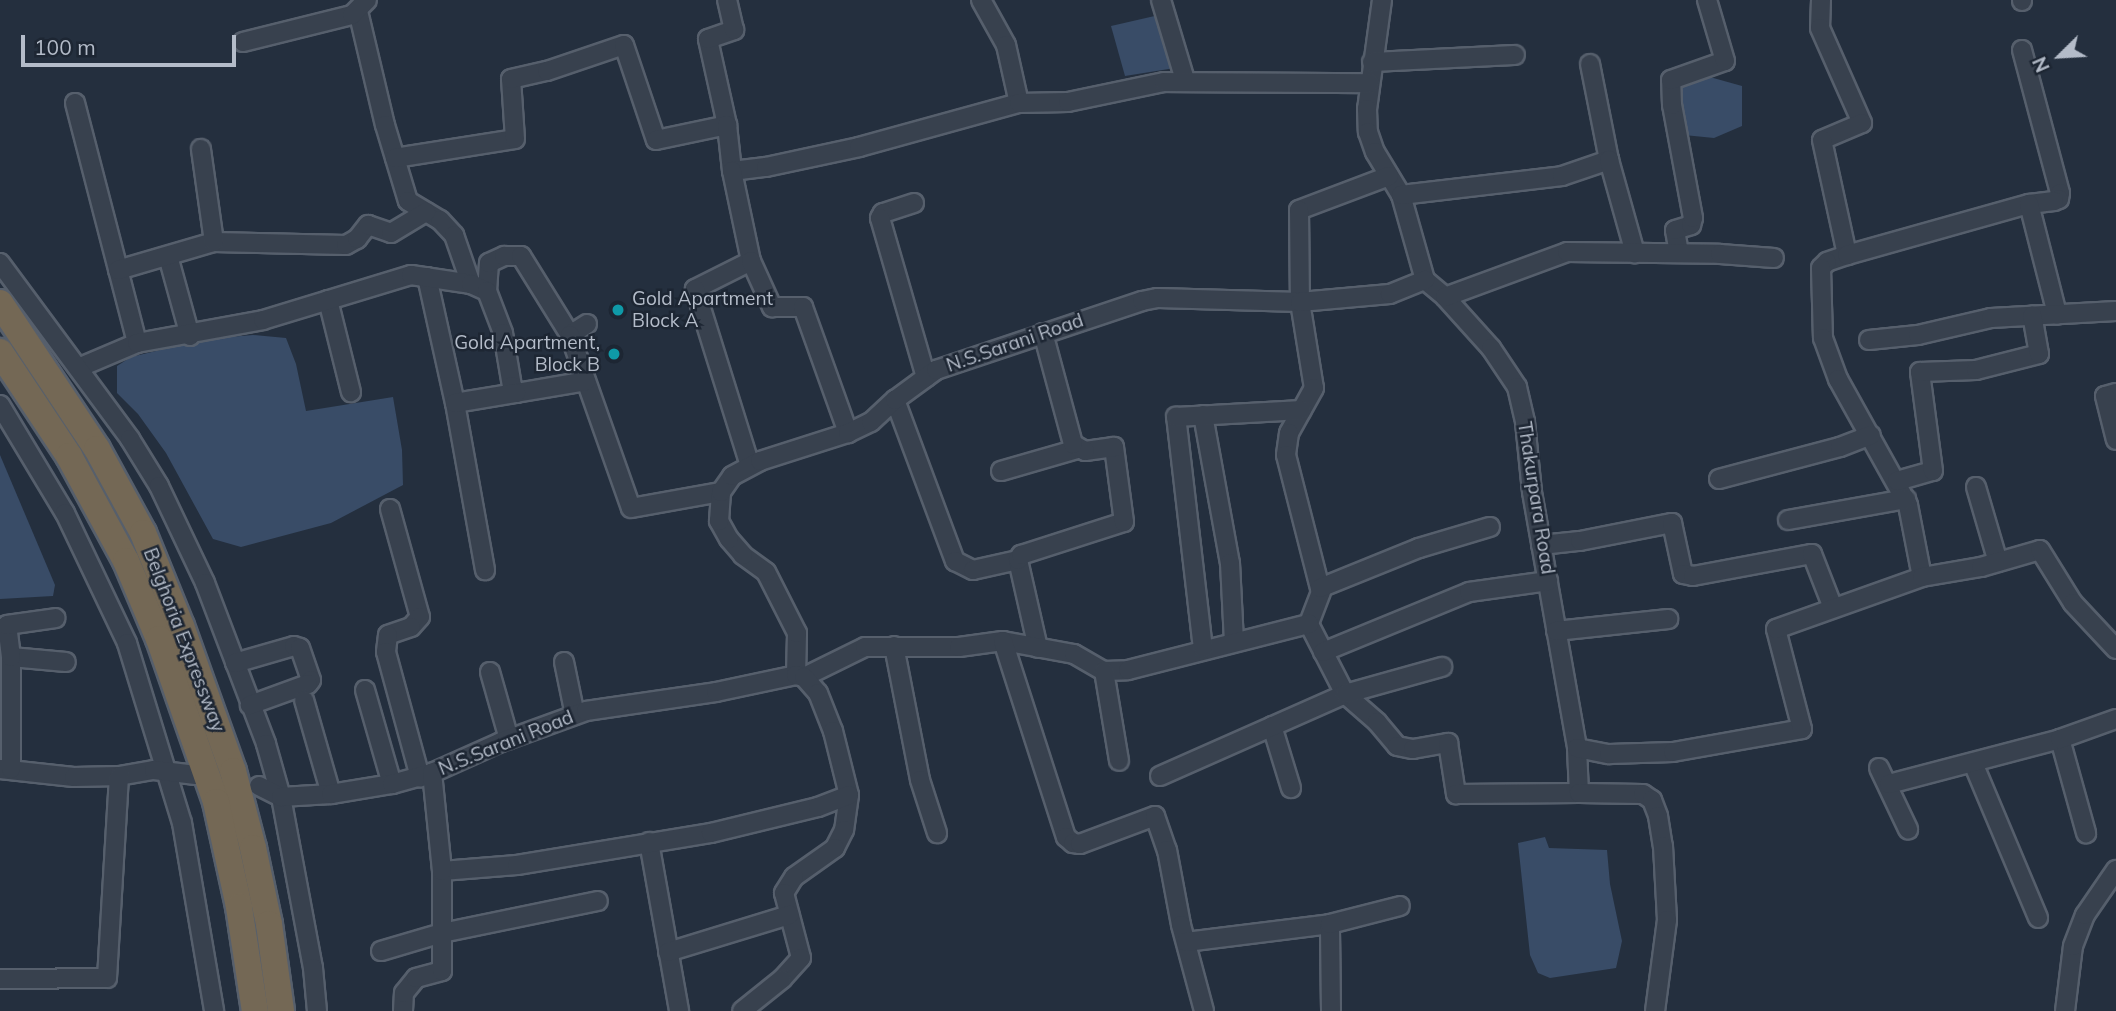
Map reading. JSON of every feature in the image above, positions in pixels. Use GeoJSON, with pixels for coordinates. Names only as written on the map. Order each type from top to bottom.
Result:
{"type":"FeatureCollection","features":[{"type":"Feature","properties":{"kind":"highway","name":"Belghoria Expressway"},"geometry":{"type":"LineString","coordinates":[[0,303],[97,449],[143,533],[181,626],[233,771],[250,835],[269,924],[281,1011]]}},
{"type":"Feature","properties":{"kind":"highway","name":"Belghoria Expressway"},"geometry":{"type":"LineString","coordinates":[[0,352],[69,456],[126,561],[159,639],[216,802],[239,907],[254,1011]]}},
{"type":"Feature","properties":{"kind":"street"},"geometry":{"type":"LineString","coordinates":[[727,0],[734,30],[708,39],[727,125],[732,171],[751,261],[772,307],[803,307],[848,433]]}},
{"type":"Feature","properties":{"kind":"street"},"geometry":{"type":"LineString","coordinates":[[981,0],[1006,45],[1019,103]]}},
{"type":"Feature","properties":{"kind":"street"},"geometry":{"type":"LineString","coordinates":[[1161,0],[1185,80]]}},
{"type":"Feature","properties":{"kind":"street"},"geometry":{"type":"LineString","coordinates":[[1381,0],[1367,110],[1368,132],[1375,152],[1401,195],[1424,280]]}},
{"type":"Feature","properties":{"kind":"street"},"geometry":{"type":"LineString","coordinates":[[1679,253],[1675,230],[1691,225],[1693,218],[1672,105],[1671,80],[1725,61],[1707,0]]}},
{"type":"Feature","properties":{"kind":"street"},"geometry":{"type":"LineString","coordinates":[[1821,0],[1821,28],[1862,123],[1822,139],[1847,254]]}},
{"type":"Feature","properties":{"kind":"street"},"geometry":{"type":"LineString","coordinates":[[243,42],[352,15],[363,5]]}},
{"type":"Feature","properties":{"kind":"street"},"geometry":{"type":"LineString","coordinates":[[363,5],[395,158],[408,201],[454,235],[503,333],[512,386],[516,393]]}},
{"type":"Feature","properties":{"kind":"street"},"geometry":{"type":"LineString","coordinates":[[395,158],[515,139],[512,79],[547,71],[624,45],[656,140],[727,125]]}},
{"type":"Feature","properties":{"kind":"street"},"geometry":{"type":"LineString","coordinates":[[1923,577],[1906,499],[1838,379],[1823,338],[1821,268],[1827,261],[1847,254],[2029,204],[2059,199],[2060,193],[2022,50]]}},
{"type":"Feature","properties":{"kind":"street"},"geometry":{"type":"LineString","coordinates":[[1372,62],[1515,55]]}},
{"type":"Feature","properties":{"kind":"street"},"geometry":{"type":"LineString","coordinates":[[1590,64],[1609,160],[1634,253]]}},
{"type":"Feature","properties":{"kind":"street"},"geometry":{"type":"LineString","coordinates":[[732,171],[766,167],[859,147],[1019,103],[1068,102],[1185,80],[1274,84],[1370,83]]}},
{"type":"Feature","properties":{"kind":"street"},"geometry":{"type":"LineString","coordinates":[[75,103],[137,343]]}},
{"type":"Feature","properties":{"kind":"street"},"geometry":{"type":"LineString","coordinates":[[201,149],[214,242]]}},
{"type":"Feature","properties":{"kind":"street"},"geometry":{"type":"LineString","coordinates":[[1401,195],[1562,176],[1609,160]]}},
{"type":"Feature","properties":{"kind":"street"},"geometry":{"type":"LineString","coordinates":[[1119,761],[1104,671],[1128,670],[1309,624],[1321,600],[1286,456],[1289,433],[1314,388],[1300,302],[1299,210],[1389,176]]}},
{"type":"Feature","properties":{"kind":"street"},"geometry":{"type":"LineString","coordinates":[[914,203],[883,214],[880,218],[926,377]]}},
{"type":"Feature","properties":{"kind":"street"},"geometry":{"type":"LineString","coordinates":[[2029,204],[2057,314]]}},
{"type":"Feature","properties":{"kind":"street"},"geometry":{"type":"LineString","coordinates":[[118,270],[214,242],[346,245],[357,239],[368,225],[391,233],[426,212]]}},
{"type":"Feature","properties":{"kind":"street"},"geometry":{"type":"LineString","coordinates":[[1445,298],[1567,252],[1679,253],[1774,258]]}},
{"type":"Feature","properties":{"kind":"street"},"geometry":{"type":"LineString","coordinates":[[167,256],[190,336]]}},
{"type":"Feature","properties":{"kind":"street"},"geometry":{"type":"LineString","coordinates":[[479,287],[489,263],[504,256],[521,256],[570,335],[631,508],[721,492],[719,521],[729,539],[743,555],[766,572],[797,633],[800,676],[818,694],[833,731],[849,795],[844,830],[835,848],[794,877],[784,893],[801,958],[782,979],[742,1011]]}},
{"type":"Feature","properties":{"kind":"street"},"geometry":{"type":"LineString","coordinates":[[750,466],[695,289],[751,261]]}},
{"type":"Feature","properties":{"kind":"street"},"geometry":{"type":"LineString","coordinates":[[0,263],[130,439],[159,486],[205,583],[266,744],[281,797],[313,968],[317,1011]]}},
{"type":"Feature","properties":{"kind":"street"},"geometry":{"type":"LineString","coordinates":[[79,368],[137,343],[190,336],[263,320],[411,275],[479,287]]}},
{"type":"Feature","properties":{"kind":"street"},"geometry":{"type":"LineString","coordinates":[[427,277],[455,403],[485,570]]}},
{"type":"Feature","properties":{"kind":"street","name":"N.S.Sarani Road"},"geometry":{"type":"LineString","coordinates":[[721,492],[732,475],[750,466],[848,433],[871,422],[895,400],[936,370],[1043,333],[1158,298],[1300,302],[1390,294],[1424,280]]}},
{"type":"Feature","properties":{"kind":"street","name":"Thakurpara Road"},"geometry":{"type":"LineString","coordinates":[[1424,280],[1445,298],[1491,348],[1517,387],[1525,422],[1541,545],[1577,748],[1579,793]]}},
{"type":"Feature","properties":{"kind":"street"},"geometry":{"type":"LineString","coordinates":[[328,300],[351,392]]}},
{"type":"Feature","properties":{"kind":"street"},"geometry":{"type":"LineString","coordinates":[[1869,340],[1918,335],[1991,318],[2116,311]]}},
{"type":"Feature","properties":{"kind":"street"},"geometry":{"type":"LineString","coordinates":[[1897,481],[1933,471],[1920,372],[1976,370],[2039,354],[2032,316]]}},
{"type":"Feature","properties":{"kind":"street"},"geometry":{"type":"LineString","coordinates":[[570,335],[587,324]]}},
{"type":"Feature","properties":{"kind":"street"},"geometry":{"type":"LineString","coordinates":[[1043,333],[1077,449]]}},
{"type":"Feature","properties":{"kind":"street"},"geometry":{"type":"LineString","coordinates":[[455,403],[586,381]]}},
{"type":"Feature","properties":{"kind":"street"},"geometry":{"type":"LineString","coordinates":[[2116,393],[2105,397],[2116,439]]}},
{"type":"Feature","properties":{"kind":"street"},"geometry":{"type":"LineString","coordinates":[[895,400],[955,561],[973,570],[1017,560],[1021,555],[1124,522],[1114,447],[1077,449],[1001,471]]}},
{"type":"Feature","properties":{"kind":"street"},"geometry":{"type":"LineString","coordinates":[[0,405],[42,472],[91,563],[127,643],[167,772],[192,870],[214,1011]]}},
{"type":"Feature","properties":{"kind":"street"},"geometry":{"type":"LineString","coordinates":[[1203,649],[1176,416],[1302,410]]}},
{"type":"Feature","properties":{"kind":"street"},"geometry":{"type":"LineString","coordinates":[[1203,415],[1230,563],[1234,642]]}},
{"type":"Feature","properties":{"kind":"street"},"geometry":{"type":"LineString","coordinates":[[1719,479],[1840,447],[1871,435]]}},
{"type":"Feature","properties":{"kind":"street"},"geometry":{"type":"LineString","coordinates":[[1976,487],[1998,562]]}},
{"type":"Feature","properties":{"kind":"street"},"geometry":{"type":"LineString","coordinates":[[1788,520],[1906,499]]}},
{"type":"Feature","properties":{"kind":"street"},"geometry":{"type":"LineString","coordinates":[[390,509],[420,617],[411,627],[388,635],[386,652],[426,775],[442,871],[442,971],[416,978],[404,993],[403,1011]]}},
{"type":"Feature","properties":{"kind":"street"},"geometry":{"type":"LineString","coordinates":[[1541,545],[1580,541],[1672,523],[1684,574],[1693,576],[1812,554],[1833,608]]}},
{"type":"Feature","properties":{"kind":"street"},"geometry":{"type":"LineString","coordinates":[[1320,588],[1419,548],[1490,527]]}},
{"type":"Feature","properties":{"kind":"street"},"geometry":{"type":"LineString","coordinates":[[1577,748],[1609,754],[1673,752],[1802,729],[1776,629],[1923,577],[1998,562],[2040,550],[2073,603],[2116,649]]}},
{"type":"Feature","properties":{"kind":"street"},"geometry":{"type":"LineString","coordinates":[[1017,560],[1038,648]]}},
{"type":"Feature","properties":{"kind":"street"},"geometry":{"type":"LineString","coordinates":[[1324,652],[1469,592],[1548,581]]}},
{"type":"Feature","properties":{"kind":"street"},"geometry":{"type":"LineString","coordinates":[[56,618],[7,625],[11,657],[6,769],[74,777],[119,776],[154,770],[196,775]]}},
{"type":"Feature","properties":{"kind":"street"},"geometry":{"type":"LineString","coordinates":[[1556,631],[1668,619]]}},
{"type":"Feature","properties":{"kind":"street"},"geometry":{"type":"LineString","coordinates":[[1309,624],[1345,694],[1377,722],[1397,747],[1413,749],[1448,743],[1456,794],[1643,794],[1652,800],[1658,816],[1663,846],[1667,920],[1655,1011]]}},
{"type":"Feature","properties":{"kind":"street"},"geometry":{"type":"LineString","coordinates":[[1003,641],[1066,837],[1073,843],[1080,844],[1155,816],[1167,850],[1204,1011]]}},
{"type":"Feature","properties":{"kind":"street","name":"N.S.Sarani Road"},"geometry":{"type":"LineString","coordinates":[[259,786],[281,797],[331,794],[392,784],[426,775],[509,739],[575,715],[800,676],[865,647],[959,647],[1003,641],[1074,654],[1104,671]]}},
{"type":"Feature","properties":{"kind":"street"},"geometry":{"type":"LineString","coordinates":[[235,663],[294,646],[300,648],[311,680],[308,684],[250,705]]}},
{"type":"Feature","properties":{"kind":"street"},"geometry":{"type":"LineString","coordinates":[[894,646],[920,780],[937,833]]}},
{"type":"Feature","properties":{"kind":"street"},"geometry":{"type":"LineString","coordinates":[[11,657],[66,662]]}},
{"type":"Feature","properties":{"kind":"street"},"geometry":{"type":"LineString","coordinates":[[564,662],[575,715]]}},
{"type":"Feature","properties":{"kind":"street"},"geometry":{"type":"LineString","coordinates":[[1160,776],[1345,694],[1443,667]]}},
{"type":"Feature","properties":{"kind":"street"},"geometry":{"type":"LineString","coordinates":[[490,672],[509,739]]}},
{"type":"Feature","properties":{"kind":"street"},"geometry":{"type":"LineString","coordinates":[[365,690],[392,784]]}},
{"type":"Feature","properties":{"kind":"street"},"geometry":{"type":"LineString","coordinates":[[304,701],[331,794]]}},
{"type":"Feature","properties":{"kind":"street"},"geometry":{"type":"LineString","coordinates":[[1889,784],[2060,739],[2116,719]]}},
{"type":"Feature","properties":{"kind":"street"},"geometry":{"type":"LineString","coordinates":[[1272,726],[1292,788]]}},
{"type":"Feature","properties":{"kind":"street"},"geometry":{"type":"LineString","coordinates":[[2060,739],[2086,833]]}},
{"type":"Feature","properties":{"kind":"street"},"geometry":{"type":"LineString","coordinates":[[1973,763],[2038,918]]}},
{"type":"Feature","properties":{"kind":"street"},"geometry":{"type":"LineString","coordinates":[[1879,768],[1889,784],[1908,829]]}},
{"type":"Feature","properties":{"kind":"street"},"geometry":{"type":"LineString","coordinates":[[0,979],[107,978],[119,776]]}},
{"type":"Feature","properties":{"kind":"street"},"geometry":{"type":"LineString","coordinates":[[442,871],[517,865],[711,833],[776,818],[849,795]]}},
{"type":"Feature","properties":{"kind":"street"},"geometry":{"type":"LineString","coordinates":[[649,842],[678,1011]]}},
{"type":"Feature","properties":{"kind":"street"},"geometry":{"type":"LineString","coordinates":[[2065,1011],[2073,946],[2085,915],[2116,870]]}},
{"type":"Feature","properties":{"kind":"street"},"geometry":{"type":"LineString","coordinates":[[381,951],[442,933],[598,901]]}},
{"type":"Feature","properties":{"kind":"street"},"geometry":{"type":"LineString","coordinates":[[1186,942],[1330,924],[1400,906]]}},
{"type":"Feature","properties":{"kind":"street"},"geometry":{"type":"LineString","coordinates":[[668,953],[789,915]]}},
{"type":"Feature","properties":{"kind":"street"},"geometry":{"type":"LineString","coordinates":[[1330,924],[1331,1011]]}},
{"type":"Feature","properties":{"kind":"water"},"geometry":{"type":"Polygon","coordinates":[[[1159,15],[1175,68],[1125,76],[1111,26],[1159,15]]]}},
{"type":"Feature","properties":{"kind":"water"},"geometry":{"type":"Polygon","coordinates":[[[1699,74],[1742,86],[1742,126],[1714,138],[1684,135],[1676,89],[1699,74]]]}},
{"type":"Feature","properties":{"kind":"water"},"geometry":{"type":"Polygon","coordinates":[[[253,335],[286,338],[296,364],[306,411],[393,397],[402,450],[403,485],[331,523],[241,547],[213,539],[166,453],[138,414],[117,393],[117,366],[131,357],[206,339],[253,335]]]}},
{"type":"Feature","properties":{"kind":"water"},"geometry":{"type":"Polygon","coordinates":[[[0,455],[55,585],[53,596],[0,599],[0,455]]]}},
{"type":"Feature","properties":{"kind":"water"},"geometry":{"type":"Polygon","coordinates":[[[1545,837],[1549,848],[1607,850],[1610,884],[1622,941],[1616,968],[1550,978],[1538,973],[1530,955],[1518,843],[1545,837]]]}},
{"type":"Feature","properties":{"kind":"place","name":"Gold Apartment Block A"},"geometry":{"type":"Point","coordinates":[618,310]}},
{"type":"Feature","properties":{"kind":"place","name":"Gold Apartment, Block B"},"geometry":{"type":"Point","coordinates":[614,354]}}]}
